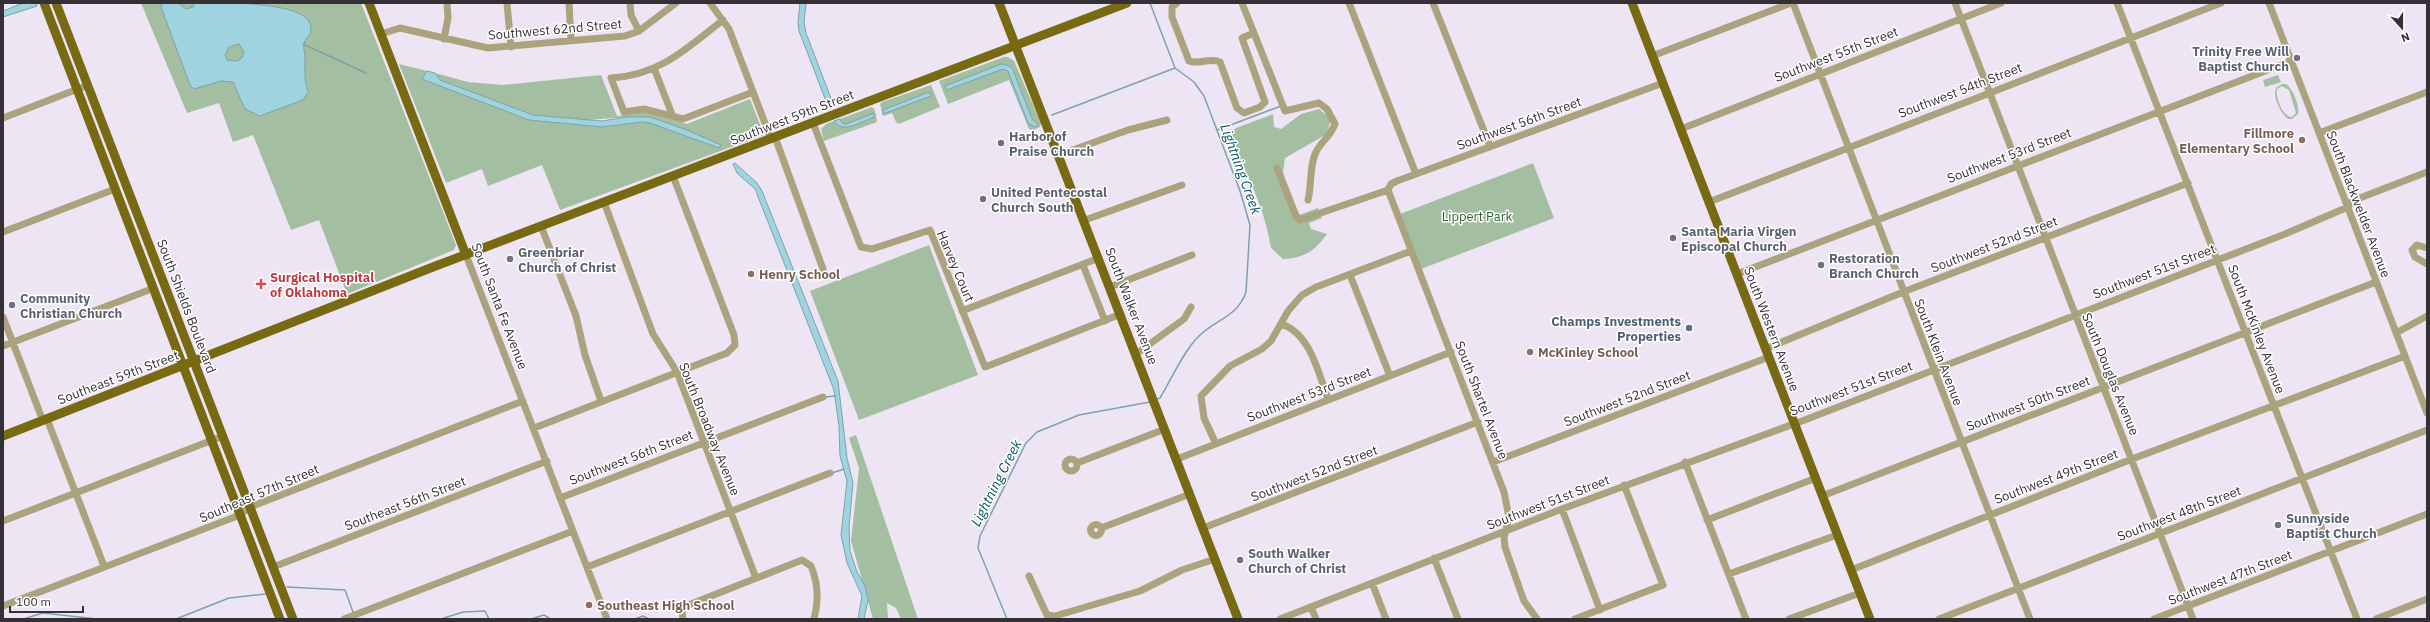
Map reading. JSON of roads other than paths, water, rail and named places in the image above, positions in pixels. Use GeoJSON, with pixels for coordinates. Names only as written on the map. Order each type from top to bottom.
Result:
{"type":"FeatureCollection","features":[{"type":"Feature","properties":{"kind":"main road","name":"South Shields Boulevard"},"geometry":{"type":"LineString","coordinates":[[44,3],[280,619]]}},
{"type":"Feature","properties":{"kind":"main road","name":"South Shields Boulevard"},"geometry":{"type":"LineString","coordinates":[[56,3],[293,619]]}},
{"type":"Feature","properties":{"kind":"main road","name":"South Santa Fe Avenue"},"geometry":{"type":"LineString","coordinates":[[369,3],[466,255]]}},
{"type":"Feature","properties":{"kind":"main road","name":"South Walker Avenue"},"geometry":{"type":"LineString","coordinates":[[999,3],[1085,220],[1238,619]]}},
{"type":"Feature","properties":{"kind":"main road","name":"Southwest 59th Street"},"geometry":{"type":"LineString","coordinates":[[466,255],[1015,46],[1109,6],[1127,3]]}},
{"type":"Feature","properties":{"kind":"main road","name":"South Western Avenue"},"geometry":{"type":"LineString","coordinates":[[1632,3],[1870,619]]}},
{"type":"Feature","properties":{"kind":"main road"},"geometry":{"type":"LineString","coordinates":[[130,226],[141,222]]}},
{"type":"Feature","properties":{"kind":"main road","name":"Southeast 59th Street"},"geometry":{"type":"LineString","coordinates":[[3,436],[466,255]]}},
{"type":"Feature","properties":{"kind":"street"},"geometry":{"type":"LineString","coordinates":[[444,39],[448,18],[447,3]]}},
{"type":"Feature","properties":{"kind":"street"},"geometry":{"type":"LineString","coordinates":[[507,3],[511,47]]}},
{"type":"Feature","properties":{"kind":"street"},"geometry":{"type":"LineString","coordinates":[[568,3],[571,40]]}},
{"type":"Feature","properties":{"kind":"street"},"geometry":{"type":"LineString","coordinates":[[630,3],[631,15],[639,31]]}},
{"type":"Feature","properties":{"kind":"street","name":"Southwest 62nd Street"},"geometry":{"type":"LineString","coordinates":[[381,34],[400,28],[481,48],[511,47],[571,40],[625,36],[639,31],[676,3]]}},
{"type":"Feature","properties":{"kind":"street"},"geometry":{"type":"LineString","coordinates":[[710,3],[729,29],[753,92],[773,138],[823,269]]}},
{"type":"Feature","properties":{"kind":"street"},"geometry":{"type":"LineString","coordinates":[[1177,3],[1172,7],[1172,17],[1189,61],[1195,62],[1215,60],[1220,62],[1238,108],[1244,113],[1260,107],[1265,101],[1242,38],[1254,33]]}},
{"type":"Feature","properties":{"kind":"street"},"geometry":{"type":"LineString","coordinates":[[1242,3],[1284,111],[1319,103],[1328,109],[1335,124],[1330,136],[1318,149],[1313,161],[1308,200]]}},
{"type":"Feature","properties":{"kind":"street"},"geometry":{"type":"LineString","coordinates":[[1349,3],[1416,174]]}},
{"type":"Feature","properties":{"kind":"street"},"geometry":{"type":"LineString","coordinates":[[1433,3],[1490,146]]}},
{"type":"Feature","properties":{"kind":"street"},"geometry":{"type":"LineString","coordinates":[[1652,56],[1792,3]]}},
{"type":"Feature","properties":{"kind":"street","name":"South Klein Avenue"},"geometry":{"type":"LineString","coordinates":[[1792,3],[2030,619]]}},
{"type":"Feature","properties":{"kind":"street","name":"South Douglas Avenue"},"geometry":{"type":"LineString","coordinates":[[1955,3],[2161,532],[2193,619]]}},
{"type":"Feature","properties":{"kind":"street","name":"Southwest 55th Street"},"geometry":{"type":"LineString","coordinates":[[1680,129],[1819,73],[2001,3]]}},
{"type":"Feature","properties":{"kind":"street","name":"South McKinley Avenue"},"geometry":{"type":"LineString","coordinates":[[2117,3],[2357,619]]}},
{"type":"Feature","properties":{"kind":"street","name":"Southwest 54th Street"},"geometry":{"type":"LineString","coordinates":[[1709,202],[1847,147],[2221,3]]}},
{"type":"Feature","properties":{"kind":"street","name":"South Blackwelder Avenue"},"geometry":{"type":"LineString","coordinates":[[2269,3],[2405,356],[2424,394],[2427,413]]}},
{"type":"Feature","properties":{"kind":"street"},"geometry":{"type":"LineString","coordinates":[[723,20],[672,61],[631,77],[611,78],[624,112],[644,109],[682,119],[753,92]]}},
{"type":"Feature","properties":{"kind":"street","name":"Southwest 53rd Street"},"geometry":{"type":"LineString","coordinates":[[1737,274],[2291,61]]}},
{"type":"Feature","properties":{"kind":"street"},"geometry":{"type":"LineString","coordinates":[[654,68],[673,117]]}},
{"type":"Feature","properties":{"kind":"street","name":"Southwest 56th Street"},"geometry":{"type":"LineString","coordinates":[[1277,168],[1296,216],[1300,220],[1388,190],[1391,184],[1416,174],[1663,83]]}},
{"type":"Feature","properties":{"kind":"street"},"geometry":{"type":"LineString","coordinates":[[3,118],[88,85]]}},
{"type":"Feature","properties":{"kind":"street"},"geometry":{"type":"LineString","coordinates":[[2319,133],[2427,92]]}},
{"type":"Feature","properties":{"kind":"street"},"geometry":{"type":"LineString","coordinates":[[1059,155],[1118,133],[1167,120]]}},
{"type":"Feature","properties":{"kind":"street","name":"Harvey Court"},"geometry":{"type":"LineString","coordinates":[[813,123],[861,248],[872,249],[930,230],[985,367],[1105,321]]}},
{"type":"Feature","properties":{"kind":"street","name":"Southwest 51st Street"},"geometry":{"type":"LineString","coordinates":[[1280,619],[1505,530],[1685,462],[1794,423],[2218,260],[2348,206],[2352,201],[2427,172]]}},
{"type":"Feature","properties":{"kind":"street"},"geometry":{"type":"LineString","coordinates":[[534,428],[727,353],[735,345],[734,335],[673,176]]}},
{"type":"Feature","properties":{"kind":"street","name":"Southwest 52nd Street"},"geometry":{"type":"LineString","coordinates":[[1493,462],[1767,353],[1903,292],[2188,183]]}},
{"type":"Feature","properties":{"kind":"street"},"geometry":{"type":"LineString","coordinates":[[1085,220],[1182,185]]}},
{"type":"Feature","properties":{"kind":"street"},"geometry":{"type":"LineString","coordinates":[[3,232],[115,189]]}},
{"type":"Feature","properties":{"kind":"street","name":"South Shartel Avenue"},"geometry":{"type":"LineString","coordinates":[[1388,190],[1493,462],[1508,507],[1509,517],[1504,538],[1507,557],[1524,601],[1537,619]]}},
{"type":"Feature","properties":{"kind":"street","name":"South Broadway Avenue"},"geometry":{"type":"LineString","coordinates":[[604,202],[653,334],[677,372],[756,578]]}},
{"type":"Feature","properties":{"kind":"street"},"geometry":{"type":"LineString","coordinates":[[541,226],[576,316],[584,355],[602,401]]}},
{"type":"Feature","properties":{"kind":"street"},"geometry":{"type":"LineString","coordinates":[[2427,248],[2417,245],[2412,250],[2415,257],[2427,264]]}},
{"type":"Feature","properties":{"kind":"street"},"geometry":{"type":"LineString","coordinates":[[1216,444],[1204,418],[1201,396],[1230,366],[1262,349],[1282,324],[1288,311],[1302,295],[1316,287],[1411,251]]}},
{"type":"Feature","properties":{"kind":"street","name":"South Santa Fe Avenue"},"geometry":{"type":"LineString","coordinates":[[466,255],[607,619]]}},
{"type":"Feature","properties":{"kind":"street"},"geometry":{"type":"LineString","coordinates":[[1110,287],[1192,255]]}},
{"type":"Feature","properties":{"kind":"street"},"geometry":{"type":"LineString","coordinates":[[962,311],[1099,258]]}},
{"type":"Feature","properties":{"kind":"street"},"geometry":{"type":"LineString","coordinates":[[1082,265],[1105,321],[1121,314]]}},
{"type":"Feature","properties":{"kind":"street"},"geometry":{"type":"LineString","coordinates":[[1350,274],[1390,376]]}},
{"type":"Feature","properties":{"kind":"street","name":"Southwest 50th Street"},"geometry":{"type":"LineString","coordinates":[[1822,496],[2103,386],[2376,282]]}},
{"type":"Feature","properties":{"kind":"street"},"geometry":{"type":"LineString","coordinates":[[3,346],[154,288]]}},
{"type":"Feature","properties":{"kind":"street"},"geometry":{"type":"LineString","coordinates":[[1136,354],[1184,318],[1191,307]]}},
{"type":"Feature","properties":{"kind":"street"},"geometry":{"type":"LineString","coordinates":[[2396,333],[2427,316]]}},
{"type":"Feature","properties":{"kind":"street"},"geometry":{"type":"LineString","coordinates":[[3,317],[104,566]]}},
{"type":"Feature","properties":{"kind":"street"},"geometry":{"type":"LineString","coordinates":[[1282,324],[1288,326],[1305,342],[1328,399]]}},
{"type":"Feature","properties":{"kind":"street","name":"Southwest 53rd Street"},"geometry":{"type":"LineString","coordinates":[[1177,459],[1451,352]]}},
{"type":"Feature","properties":{"kind":"street","name":"Southwest 49th Street"},"geometry":{"type":"LineString","coordinates":[[1851,570],[2132,459],[2405,356]]}},
{"type":"Feature","properties":{"kind":"street","name":"Southwest 56th Street"},"geometry":{"type":"LineString","coordinates":[[560,498],[704,441],[823,397]]}},
{"type":"Feature","properties":{"kind":"street","name":"Southeast 57th Street"},"geometry":{"type":"LineString","coordinates":[[3,606],[240,515],[250,507],[523,401]]}},
{"type":"Feature","properties":{"kind":"street","name":"Southwest 52nd Street"},"geometry":{"type":"LineString","coordinates":[[1203,528],[1478,422]]}},
{"type":"Feature","properties":{"kind":"street"},"geometry":{"type":"LineString","coordinates":[[1077,463],[1165,429]]}},
{"type":"Feature","properties":{"kind":"street","name":"Southwest 48th Street"},"geometry":{"type":"LineString","coordinates":[[1939,619],[2427,430]]}},
{"type":"Feature","properties":{"kind":"street"},"geometry":{"type":"LineString","coordinates":[[3,521],[223,436]]}},
{"type":"Feature","properties":{"kind":"street","name":"Southeast 56th Street"},"geometry":{"type":"LineString","coordinates":[[273,567],[547,461]]}},
{"type":"Feature","properties":{"kind":"street"},"geometry":{"type":"LineString","coordinates":[[1685,462],[1746,619]]}},
{"type":"Feature","properties":{"kind":"street"},"geometry":{"type":"LineString","coordinates":[[587,567],[729,510],[830,473]]}},
{"type":"Feature","properties":{"kind":"street"},"geometry":{"type":"LineString","coordinates":[[1707,520],[1816,478]]}},
{"type":"Feature","properties":{"kind":"street"},"geometry":{"type":"LineString","coordinates":[[1575,619],[1663,585],[1624,485]]}},
{"type":"Feature","properties":{"kind":"street"},"geometry":{"type":"LineString","coordinates":[[1101,528],[1190,494]]}},
{"type":"Feature","properties":{"kind":"street"},"geometry":{"type":"LineString","coordinates":[[1562,509],[1600,610]]}},
{"type":"Feature","properties":{"kind":"street","name":"Southwest 47th Street"},"geometry":{"type":"LineString","coordinates":[[2154,619],[2427,514]]}},
{"type":"Feature","properties":{"kind":"street"},"geometry":{"type":"LineString","coordinates":[[344,619],[573,531]]}},
{"type":"Feature","properties":{"kind":"street"},"geometry":{"type":"LineString","coordinates":[[1729,574],[1837,535]]}},
{"type":"Feature","properties":{"kind":"street"},"geometry":{"type":"LineString","coordinates":[[1434,558],[1458,619]]}},
{"type":"Feature","properties":{"kind":"street"},"geometry":{"type":"LineString","coordinates":[[1029,576],[1047,615],[1055,616],[1140,591],[1182,570],[1215,559]]}},
{"type":"Feature","properties":{"kind":"street"},"geometry":{"type":"LineString","coordinates":[[683,619],[683,610],[692,604],[795,562],[807,561],[811,566],[816,582],[817,608],[814,619]]}},
{"type":"Feature","properties":{"kind":"street"},"geometry":{"type":"LineString","coordinates":[[1372,583],[1386,619]]}},
{"type":"Feature","properties":{"kind":"street"},"geometry":{"type":"LineString","coordinates":[[1788,619],[1860,593]]}},
{"type":"Feature","properties":{"kind":"street"},"geometry":{"type":"LineString","coordinates":[[2376,619],[2427,598]]}},
{"type":"Feature","properties":{"kind":"street"},"geometry":{"type":"LineString","coordinates":[[1311,607],[1316,619]]}},
{"type":"Feature","properties":{"kind":"water"},"geometry":{"type":"Polygon","coordinates":[[[23,3],[36,3],[37,6],[3,17],[3,11],[23,3]]]}},
{"type":"Feature","properties":{"kind":"water"},"geometry":{"type":"Polygon","coordinates":[[[162,3],[178,3],[186,9],[193,7],[195,3],[223,3],[262,5],[296,12],[307,19],[311,28],[304,46],[305,79],[308,92],[303,100],[260,116],[245,109],[233,82],[221,81],[194,89],[190,85],[161,7],[162,3]],[[239,44],[229,47],[225,55],[227,60],[237,61],[242,58],[244,52],[239,44]]]}},
{"type":"Feature","properties":{"kind":"water"},"geometry":{"type":"Polygon","coordinates":[[[800,3],[806,3],[804,22],[806,33],[834,106],[831,108],[826,101],[799,31],[798,22],[800,3]]]}},
{"type":"Feature","properties":{"kind":"water"},"geometry":{"type":"Polygon","coordinates":[[[1001,64],[1010,66],[1013,70],[1032,119],[1038,125],[1035,127],[1028,123],[1008,71],[1003,69],[947,90],[945,86],[1001,64]]]}},
{"type":"Feature","properties":{"kind":"water"},"geometry":{"type":"Polygon","coordinates":[[[427,71],[435,73],[440,80],[533,115],[602,121],[626,117],[650,117],[687,130],[721,145],[719,148],[650,123],[641,122],[602,127],[529,120],[422,79],[427,71]]]}},
{"type":"Feature","properties":{"kind":"water"},"geometry":{"type":"Polygon","coordinates":[[[929,92],[931,96],[883,114],[883,110],[929,92]]]}},
{"type":"Feature","properties":{"kind":"water"},"geometry":{"type":"Polygon","coordinates":[[[874,113],[874,117],[853,126],[842,127],[834,121],[840,119],[842,123],[846,124],[874,113]]]}},
{"type":"Feature","properties":{"kind":"water"},"geometry":{"type":"Polygon","coordinates":[[[735,163],[757,183],[762,191],[838,381],[847,458],[853,483],[849,527],[850,551],[857,572],[865,586],[868,600],[864,619],[858,619],[862,596],[847,563],[841,535],[847,481],[840,456],[839,426],[834,390],[755,189],[737,173],[733,164],[735,163]]]}},
{"type":"Feature","properties":{"kind":"waterway","name":"Lightning Creek"},"geometry":{"type":"LineString","coordinates":[[1150,3],[1175,68],[1194,82],[1204,96],[1240,191],[1250,225],[1246,292],[1242,301],[1231,313],[1198,337],[1182,358],[1160,398],[1157,399]]}},
{"type":"Feature","properties":{"kind":"waterway"},"geometry":{"type":"LineString","coordinates":[[303,44],[366,73]]}},
{"type":"Feature","properties":{"kind":"waterway"},"geometry":{"type":"LineString","coordinates":[[1052,115],[1175,68]]}},
{"type":"Feature","properties":{"kind":"waterway"},"geometry":{"type":"LineString","coordinates":[[1217,130],[1281,106]]}},
{"type":"Feature","properties":{"kind":"waterway"},"geometry":{"type":"LineString","coordinates":[[825,397],[835,396]]}},
{"type":"Feature","properties":{"kind":"waterway","name":"Lightning Creek"},"geometry":{"type":"LineString","coordinates":[[1007,619],[978,548],[980,536],[1026,443],[1037,432],[1079,415],[1150,402]]}},
{"type":"Feature","properties":{"kind":"waterway"},"geometry":{"type":"LineString","coordinates":[[832,473],[844,469]]}},
{"type":"Feature","properties":{"kind":"waterway"},"geometry":{"type":"LineString","coordinates":[[287,587],[345,590],[353,612]]}},
{"type":"Feature","properties":{"kind":"waterway"},"geometry":{"type":"LineString","coordinates":[[176,619],[229,598],[265,594]]}},
{"type":"Feature","properties":{"kind":"waterway"},"geometry":{"type":"LineString","coordinates":[[441,619],[463,612],[485,611],[489,619]]}},
{"type":"Feature","properties":{"kind":"waterway"},"geometry":{"type":"LineString","coordinates":[[23,619],[43,613],[97,619]]}},
{"type":"Feature","properties":{"kind":"waterway"},"geometry":{"type":"LineString","coordinates":[[531,619],[544,615],[549,618]]}},
{"type":"Feature","properties":{"kind":"waterway"},"geometry":{"type":"LineString","coordinates":[[635,619],[643,616],[649,619]]}},
{"type":"Feature","properties":{"kind":"place","name":"Trinity Free Will Baptist Church"},"geometry":{"type":"Point","coordinates":[2297,58]}},
{"type":"Feature","properties":{"kind":"place","name":"Fillmore Elementary School"},"geometry":{"type":"Point","coordinates":[2302,140]}},
{"type":"Feature","properties":{"kind":"place","name":"Harbor of Praise Church"},"geometry":{"type":"Point","coordinates":[1001,143]}},
{"type":"Feature","properties":{"kind":"place","name":"United Pentecostal Church South"},"geometry":{"type":"Point","coordinates":[983,199]}},
{"type":"Feature","properties":{"kind":"place","name":"Santa Maria Virgen Episcopal Church"},"geometry":{"type":"Point","coordinates":[1673,238]}},
{"type":"Feature","properties":{"kind":"place","name":"Greenbriar Church of Christ"},"geometry":{"type":"Point","coordinates":[510,259]}},
{"type":"Feature","properties":{"kind":"place","name":"Restoration Branch Church"},"geometry":{"type":"Point","coordinates":[1821,265]}},
{"type":"Feature","properties":{"kind":"place","name":"Henry School"},"geometry":{"type":"Point","coordinates":[751,274]}},
{"type":"Feature","properties":{"kind":"place","name":"Surgical Hospital of Oklahoma"},"geometry":{"type":"Point","coordinates":[261,284]}},
{"type":"Feature","properties":{"kind":"place","name":"Community Christian Church"},"geometry":{"type":"Point","coordinates":[12,305]}},
{"type":"Feature","properties":{"kind":"place","name":"Champs Investments Properties"},"geometry":{"type":"Point","coordinates":[1689,328]}},
{"type":"Feature","properties":{"kind":"place","name":"McKinley School"},"geometry":{"type":"Point","coordinates":[1530,352]}},
{"type":"Feature","properties":{"kind":"place","name":"Sunnyside Baptist Church"},"geometry":{"type":"Point","coordinates":[2278,525]}},
{"type":"Feature","properties":{"kind":"place","name":"South Walker Church of Christ"},"geometry":{"type":"Point","coordinates":[1240,560]}},
{"type":"Feature","properties":{"kind":"place","name":"Southeast High School"},"geometry":{"type":"Point","coordinates":[589,605]}},
{"type":"Feature","properties":{"kind":"park label","name":"Lippert Park"},"geometry":{"type":"Point","coordinates":[1477,216]}}]}
